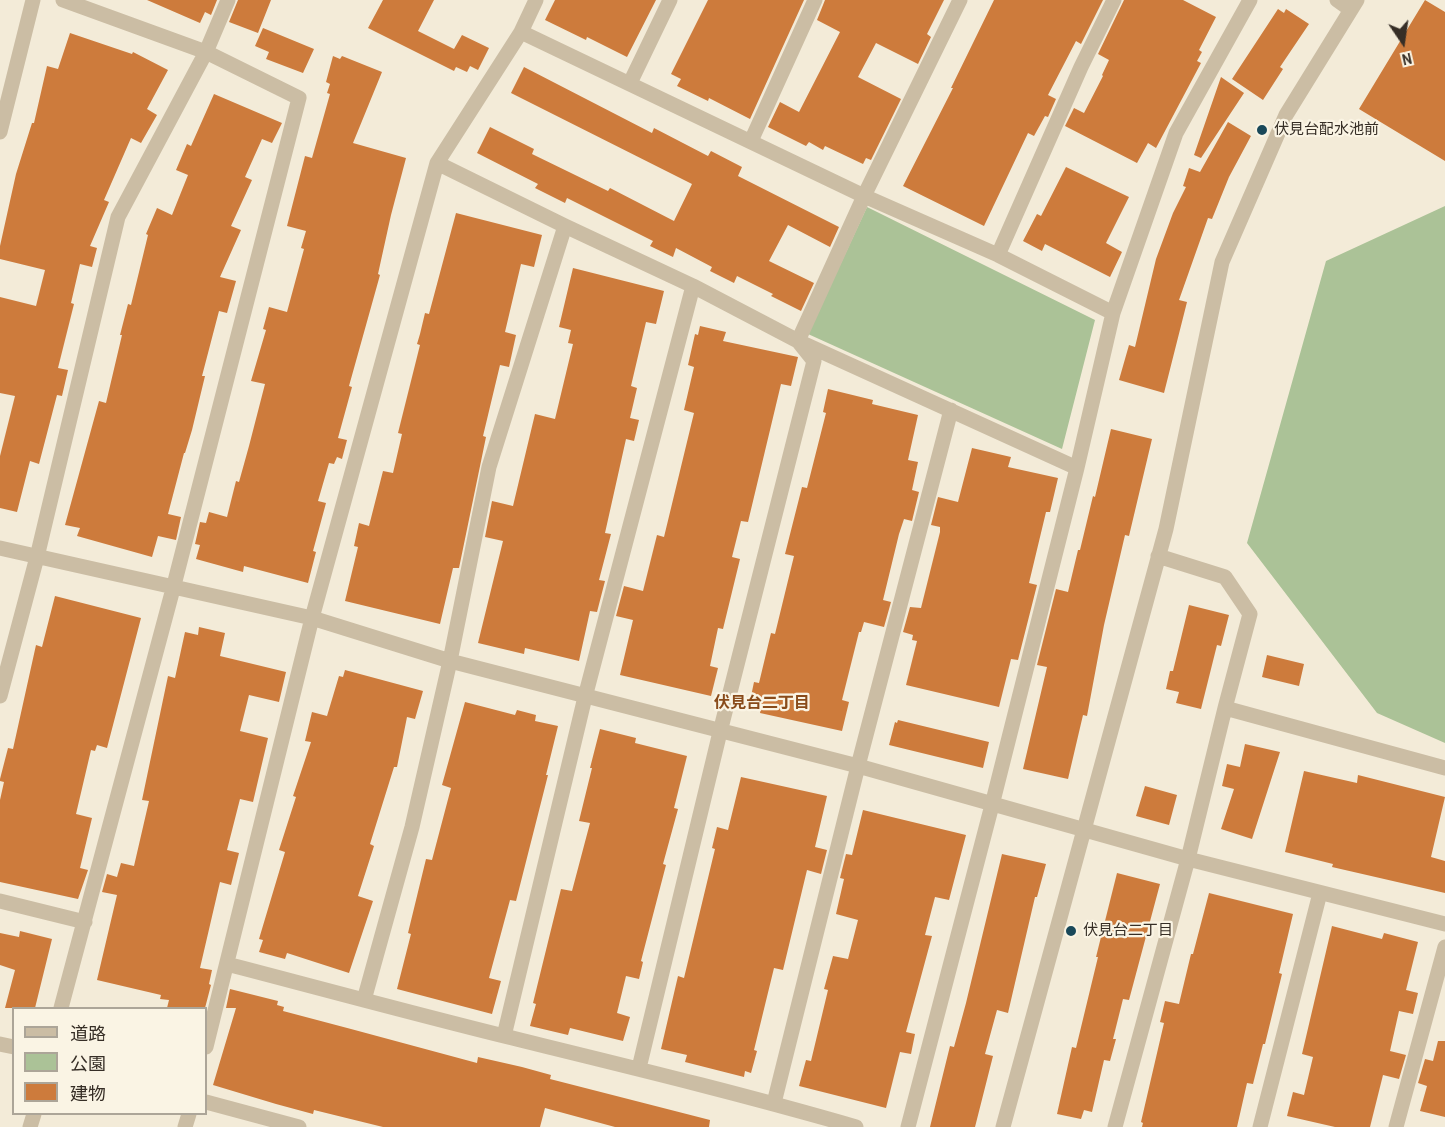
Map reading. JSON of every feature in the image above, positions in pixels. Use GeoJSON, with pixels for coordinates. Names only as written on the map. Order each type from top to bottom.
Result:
{"type":"FeatureCollection","features":[{"type":"Feature","properties":{"kind":"street"},"geometry":{"type":"LineString","coordinates":[[0,132],[33,0]]}},
{"type":"Feature","properties":{"kind":"street"},"geometry":{"type":"LineString","coordinates":[[61,1007],[174,585],[299,98],[206,52],[63,0]]}},
{"type":"Feature","properties":{"kind":"street"},"geometry":{"type":"LineString","coordinates":[[0,696],[37,557],[118,217],[206,52],[228,0]]}},
{"type":"Feature","properties":{"kind":"street"},"geometry":{"type":"LineString","coordinates":[[207,1043],[312,618],[437,163],[521,32],[536,0]]}},
{"type":"Feature","properties":{"kind":"street"},"geometry":{"type":"LineString","coordinates":[[630,83],[670,0]]}},
{"type":"Feature","properties":{"kind":"street"},"geometry":{"type":"LineString","coordinates":[[751,141],[814,0]]}},
{"type":"Feature","properties":{"kind":"street"},"geometry":{"type":"LineString","coordinates":[[798,341],[864,196],[960,0]]}},
{"type":"Feature","properties":{"kind":"street"},"geometry":{"type":"LineString","coordinates":[[998,255],[1081,67],[1114,0]]}},
{"type":"Feature","properties":{"kind":"street"},"geometry":{"type":"LineString","coordinates":[[908,1127],[1077,468],[1113,313],[1176,133],[1250,0]]}},
{"type":"Feature","properties":{"kind":"street"},"geometry":{"type":"LineString","coordinates":[[1003,1127],[1166,529],[1222,262],[1286,115],[1354,5],[1337,0]]}},
{"type":"Feature","properties":{"kind":"street"},"geometry":{"type":"LineString","coordinates":[[521,32],[864,196],[998,255],[1113,313]]}},
{"type":"Feature","properties":{"kind":"street"},"geometry":{"type":"LineString","coordinates":[[437,163],[693,286],[798,341],[1077,468]]}},
{"type":"Feature","properties":{"kind":"street"},"geometry":{"type":"LineString","coordinates":[[364,1000],[412,828],[450,661],[489,467],[565,226]]}},
{"type":"Feature","properties":{"kind":"street"},"geometry":{"type":"LineString","coordinates":[[504,1036],[585,697],[693,286]]}},
{"type":"Feature","properties":{"kind":"street"},"geometry":{"type":"LineString","coordinates":[[639,1068],[720,732],[814,361],[798,341]]}},
{"type":"Feature","properties":{"kind":"street"},"geometry":{"type":"LineString","coordinates":[[774,1103],[858,766],[951,410]]}},
{"type":"Feature","properties":{"kind":"street"},"geometry":{"type":"LineString","coordinates":[[0,548],[174,585],[312,618],[450,661],[858,766],[1188,859],[1445,924]]}},
{"type":"Feature","properties":{"kind":"street"},"geometry":{"type":"LineString","coordinates":[[1115,1127],[1188,859],[1250,614],[1225,577],[1158,556]]}},
{"type":"Feature","properties":{"kind":"street"},"geometry":{"type":"LineString","coordinates":[[1225,708],[1445,768]]}},
{"type":"Feature","properties":{"kind":"street"},"geometry":{"type":"LineString","coordinates":[[1260,1127],[1320,893]]}},
{"type":"Feature","properties":{"kind":"street"},"geometry":{"type":"LineString","coordinates":[[0,901],[85,922]]}},
{"type":"Feature","properties":{"kind":"street"},"geometry":{"type":"LineString","coordinates":[[1396,1127],[1445,947]]}},
{"type":"Feature","properties":{"kind":"street"},"geometry":{"type":"LineString","coordinates":[[227,964],[504,1036],[639,1068],[856,1127]]}},
{"type":"Feature","properties":{"kind":"street"},"geometry":{"type":"LineString","coordinates":[[207,1102],[299,1127]]}},
{"type":"Feature","properties":{"kind":"green space"},"geometry":{"type":"Polygon","coordinates":[[[1445,206],[1445,743],[1377,713],[1247,543],[1326,261],[1445,206]]]}},
{"type":"Feature","properties":{"kind":"green space"},"geometry":{"type":"Polygon","coordinates":[[[867,207],[1095,320],[1062,449],[808,334],[867,207]]]}},
{"type":"Feature","properties":{"kind":"building"},"geometry":{"type":"Polygon","coordinates":[[[147,0],[217,0],[211,15],[205,12],[200,23],[147,0]]]}},
{"type":"Feature","properties":{"kind":"building"},"geometry":{"type":"Polygon","coordinates":[[[238,0],[271,0],[258,33],[229,22],[238,0]]]}},
{"type":"Feature","properties":{"kind":"building"},"geometry":{"type":"Polygon","coordinates":[[[383,0],[434,0],[418,31],[454,49],[462,35],[489,48],[478,70],[470,66],[467,72],[456,67],[454,71],[368,28],[383,0]]]}},
{"type":"Feature","properties":{"kind":"building"},"geometry":{"type":"Polygon","coordinates":[[[555,0],[656,0],[627,57],[545,20],[555,0]]]}},
{"type":"Feature","properties":{"kind":"building"},"geometry":{"type":"Polygon","coordinates":[[[708,0],[804,0],[750,119],[709,98],[708,101],[677,86],[681,79],[671,74],[708,0]]]}},
{"type":"Feature","properties":{"kind":"building"},"geometry":{"type":"Polygon","coordinates":[[[825,0],[944,0],[927,34],[931,37],[918,64],[876,43],[858,77],[901,99],[871,160],[866,158],[863,164],[825,146],[823,150],[809,142],[806,146],[768,127],[780,102],[799,112],[840,32],[817,20],[825,0]]]}},
{"type":"Feature","properties":{"kind":"building"},"geometry":{"type":"Polygon","coordinates":[[[994,0],[1103,0],[1081,44],[1076,41],[1048,95],[1056,99],[1048,117],[1045,116],[1034,136],[1028,133],[984,226],[903,186],[953,88],[951,88],[994,0]]]}},
{"type":"Feature","properties":{"kind":"building"},"geometry":{"type":"Polygon","coordinates":[[[1124,0],[1183,0],[1216,17],[1199,50],[1202,52],[1197,61],[1201,63],[1156,148],[1148,143],[1137,163],[1065,126],[1074,108],[1084,113],[1103,76],[1109,60],[1098,54],[1124,0]]]}},
{"type":"Feature","properties":{"kind":"building"},"geometry":{"type":"Polygon","coordinates":[[[1425,0],[1445,12],[1445,161],[1359,109],[1425,0]]]}},
{"type":"Feature","properties":{"kind":"building"},"geometry":{"type":"Polygon","coordinates":[[[1278,9],[1284,13],[1286,9],[1309,24],[1280,67],[1283,69],[1263,100],[1232,79],[1278,9]]]}},
{"type":"Feature","properties":{"kind":"building"},"geometry":{"type":"Polygon","coordinates":[[[263,28],[314,49],[303,73],[266,59],[269,52],[255,46],[263,28]]]}},
{"type":"Feature","properties":{"kind":"building"},"geometry":{"type":"Polygon","coordinates":[[[70,33],[132,54],[133,52],[168,70],[147,109],[157,115],[141,143],[131,138],[104,200],[109,202],[90,246],[97,248],[92,267],[80,264],[71,303],[74,304],[58,368],[68,370],[62,396],[57,395],[39,464],[30,461],[17,512],[0,508],[0,456],[15,396],[0,393],[0,297],[36,306],[45,270],[0,259],[0,246],[16,174],[32,123],[34,123],[47,66],[58,69],[70,33]]]}},
{"type":"Feature","properties":{"kind":"building"},"geometry":{"type":"Polygon","coordinates":[[[333,56],[340,59],[342,56],[382,72],[353,143],[406,158],[391,215],[378,274],[380,275],[349,386],[352,387],[338,438],[347,440],[342,459],[337,457],[334,464],[329,463],[318,501],[326,503],[313,551],[316,552],[308,583],[244,566],[243,572],[196,559],[200,545],[195,544],[200,522],[206,523],[209,512],[227,517],[236,481],[239,482],[265,384],[251,381],[266,330],[263,329],[269,307],[287,312],[304,249],[301,248],[306,231],[287,226],[305,156],[312,158],[330,94],[327,93],[330,84],[326,82],[333,56]]]}},
{"type":"Feature","properties":{"kind":"building"},"geometry":{"type":"Polygon","coordinates":[[[524,67],[652,133],[654,128],[708,156],[711,151],[742,167],[738,176],[839,227],[830,247],[788,225],[769,261],[814,283],[801,311],[737,276],[734,283],[710,271],[712,267],[676,248],[673,257],[650,246],[653,241],[567,198],[565,203],[535,188],[538,184],[477,153],[490,127],[534,149],[532,154],[608,191],[610,188],[674,221],[692,184],[511,93],[524,67]]]}},
{"type":"Feature","properties":{"kind":"building"},"geometry":{"type":"Polygon","coordinates":[[[1221,77],[1244,93],[1201,158],[1194,155],[1221,77]]]}},
{"type":"Feature","properties":{"kind":"building"},"geometry":{"type":"Polygon","coordinates":[[[214,94],[282,123],[272,143],[262,139],[245,177],[252,180],[231,226],[241,230],[220,277],[236,281],[227,313],[219,311],[202,376],[205,376],[192,430],[168,514],[181,517],[176,540],[158,536],[152,557],[77,536],[80,528],[65,525],[99,401],[106,403],[122,335],[120,335],[128,304],[131,305],[148,235],[146,234],[157,208],[172,215],[188,175],[176,170],[187,144],[191,146],[214,94]]]}},
{"type":"Feature","properties":{"kind":"building"},"geometry":{"type":"Polygon","coordinates":[[[1228,122],[1251,136],[1229,177],[1212,219],[1208,218],[1179,300],[1187,302],[1164,393],[1119,380],[1129,345],[1135,347],[1156,259],[1173,213],[1186,187],[1183,186],[1189,168],[1200,172],[1228,122]]]}},
{"type":"Feature","properties":{"kind":"building"},"geometry":{"type":"Polygon","coordinates":[[[1066,167],[1129,197],[1106,243],[1122,252],[1110,277],[1045,244],[1042,251],[1023,241],[1037,214],[1041,216],[1066,167]]]}},
{"type":"Feature","properties":{"kind":"building"},"geometry":{"type":"Polygon","coordinates":[[[456,213],[542,235],[534,267],[521,264],[505,332],[516,335],[509,367],[500,365],[483,436],[486,437],[459,568],[453,568],[440,624],[345,601],[358,547],[354,546],[359,523],[369,526],[383,471],[393,473],[402,434],[398,433],[420,345],[417,344],[425,313],[429,314],[456,213]]]}},
{"type":"Feature","properties":{"kind":"building"},"geometry":{"type":"Polygon","coordinates":[[[573,268],[664,291],[656,324],[646,322],[631,386],[637,388],[630,418],[639,420],[634,441],[626,439],[605,533],[611,534],[599,580],[605,581],[597,612],[590,611],[579,661],[525,648],[524,654],[478,643],[503,541],[485,537],[492,501],[513,506],[535,414],[555,419],[573,344],[568,343],[571,330],[559,327],[573,268]]]}},
{"type":"Feature","properties":{"kind":"building"},"geometry":{"type":"Polygon","coordinates":[[[700,326],[726,332],[723,341],[798,357],[791,386],[781,384],[748,522],[741,521],[732,557],[740,559],[723,629],[718,628],[710,666],[718,668],[711,696],[620,675],[633,620],[616,616],[624,586],[643,591],[657,535],[664,537],[694,413],[684,410],[694,367],[688,365],[695,334],[698,335],[700,326]]]}},
{"type":"Feature","properties":{"kind":"building"},"geometry":{"type":"Polygon","coordinates":[[[828,389],[873,400],[872,404],[918,415],[908,460],[918,462],[912,490],[919,492],[912,521],[904,519],[899,534],[883,600],[891,602],[884,627],[864,622],[859,632],[842,700],[849,702],[842,731],[760,713],[762,704],[750,701],[754,682],[759,683],[771,633],[775,634],[794,556],[785,554],[802,487],[807,488],[826,413],[823,412],[828,389]]]}},
{"type":"Feature","properties":{"kind":"building"},"geometry":{"type":"Polygon","coordinates":[[[1111,429],[1152,439],[1129,536],[1125,535],[1104,625],[1087,716],[1083,715],[1068,779],[1023,769],[1047,667],[1037,665],[1056,589],[1068,592],[1093,496],[1095,497],[1111,429]]]}},
{"type":"Feature","properties":{"kind":"building"},"geometry":{"type":"Polygon","coordinates":[[[972,448],[1011,457],[1008,467],[1058,478],[1050,512],[1046,512],[1029,583],[1037,585],[1018,660],[1011,659],[999,707],[906,685],[917,641],[912,640],[913,635],[903,632],[910,607],[921,608],[940,532],[940,527],[931,525],[938,497],[958,502],[972,448]]]}},
{"type":"Feature","properties":{"kind":"building"},"geometry":{"type":"Polygon","coordinates":[[[55,596],[141,618],[107,748],[97,745],[95,751],[91,750],[76,814],[92,818],[80,868],[88,870],[78,899],[0,882],[0,800],[4,782],[0,779],[8,748],[13,749],[36,645],[42,647],[55,596]]]}},
{"type":"Feature","properties":{"kind":"building"},"geometry":{"type":"Polygon","coordinates":[[[1189,605],[1229,615],[1221,646],[1217,645],[1201,709],[1176,703],[1179,692],[1166,689],[1170,671],[1173,671],[1189,605]]]}},
{"type":"Feature","properties":{"kind":"building"},"geometry":{"type":"Polygon","coordinates":[[[199,627],[225,633],[220,656],[286,672],[279,702],[249,695],[240,731],[268,738],[253,802],[240,799],[227,850],[239,853],[231,885],[220,882],[200,968],[212,970],[205,1007],[167,1007],[169,1000],[160,999],[161,995],[97,980],[117,895],[102,892],[107,874],[117,877],[121,863],[134,866],[149,801],[142,800],[168,676],[175,678],[185,632],[198,635],[199,627]]]}},
{"type":"Feature","properties":{"kind":"building"},"geometry":{"type":"Polygon","coordinates":[[[1267,655],[1304,664],[1299,686],[1262,677],[1267,655]]]}},
{"type":"Feature","properties":{"kind":"building"},"geometry":{"type":"Polygon","coordinates":[[[345,670],[423,691],[415,719],[407,717],[397,767],[394,767],[370,844],[374,846],[358,896],[373,901],[349,973],[287,953],[285,959],[259,952],[263,940],[259,939],[285,852],[279,850],[296,797],[293,796],[311,742],[305,741],[312,712],[327,716],[339,676],[343,677],[345,670]]]}},
{"type":"Feature","properties":{"kind":"building"},"geometry":{"type":"Polygon","coordinates":[[[465,702],[515,715],[517,710],[536,715],[535,721],[558,726],[516,901],[510,900],[489,978],[501,981],[492,1014],[397,989],[426,859],[432,860],[451,788],[442,785],[465,702]]]}},
{"type":"Feature","properties":{"kind":"building"},"geometry":{"type":"Polygon","coordinates":[[[898,720],[989,742],[983,768],[889,745],[895,722],[897,723],[898,720]]]}},
{"type":"Feature","properties":{"kind":"building"},"geometry":{"type":"Polygon","coordinates":[[[600,729],[636,738],[635,743],[687,756],[674,808],[678,809],[663,864],[666,865],[641,961],[643,962],[639,979],[626,976],[617,1013],[630,1017],[623,1041],[570,1028],[568,1035],[530,1026],[536,1004],[533,1003],[561,889],[572,891],[590,823],[579,821],[600,729]]]}},
{"type":"Feature","properties":{"kind":"building"},"geometry":{"type":"Polygon","coordinates":[[[1245,744],[1280,752],[1252,839],[1221,829],[1234,789],[1222,786],[1227,764],[1240,767],[1245,744]]]}},
{"type":"Feature","properties":{"kind":"building"},"geometry":{"type":"Polygon","coordinates":[[[1304,771],[1357,783],[1358,775],[1445,797],[1431,857],[1445,861],[1445,893],[1332,867],[1333,864],[1285,852],[1304,771]]]}},
{"type":"Feature","properties":{"kind":"building"},"geometry":{"type":"Polygon","coordinates":[[[741,777],[827,796],[815,847],[827,850],[821,874],[807,870],[783,970],[774,968],[754,1050],[757,1051],[751,1073],[745,1071],[744,1077],[685,1062],[687,1055],[661,1049],[678,976],[684,978],[715,849],[712,848],[717,827],[728,830],[741,777]]]}},
{"type":"Feature","properties":{"kind":"building"},"geometry":{"type":"Polygon","coordinates":[[[1145,786],[1177,795],[1169,825],[1136,816],[1145,786]]]}},
{"type":"Feature","properties":{"kind":"building"},"geometry":{"type":"Polygon","coordinates":[[[863,810],[966,835],[949,900],[935,897],[925,935],[932,936],[906,1032],[915,1034],[911,1054],[900,1052],[886,1108],[799,1086],[806,1060],[811,1061],[828,990],[824,989],[833,956],[848,959],[858,920],[836,914],[844,879],[840,878],[846,854],[852,855],[863,810]]]}},
{"type":"Feature","properties":{"kind":"building"},"geometry":{"type":"Polygon","coordinates":[[[1002,854],[1046,864],[1037,897],[1035,897],[1008,1013],[997,1010],[985,1054],[993,1056],[975,1127],[930,1127],[950,1046],[954,1047],[966,1003],[1002,854]]]}},
{"type":"Feature","properties":{"kind":"building"},"geometry":{"type":"Polygon","coordinates":[[[1117,873],[1160,884],[1129,1000],[1123,999],[1110,1061],[1104,1060],[1092,1112],[1084,1110],[1081,1119],[1057,1114],[1072,1047],[1076,1048],[1117,873]]]}},
{"type":"Feature","properties":{"kind":"building"},"geometry":{"type":"Polygon","coordinates":[[[1209,893],[1293,914],[1279,973],[1282,974],[1265,1044],[1263,1044],[1253,1084],[1247,1083],[1237,1127],[1142,1127],[1141,1122],[1164,1023],[1160,1022],[1165,1001],[1179,1004],[1209,893]]]}},
{"type":"Feature","properties":{"kind":"building"},"geometry":{"type":"Polygon","coordinates":[[[1332,926],[1382,939],[1384,933],[1418,942],[1406,990],[1418,993],[1413,1014],[1399,1011],[1390,1051],[1406,1055],[1399,1079],[1383,1075],[1370,1127],[1335,1127],[1287,1116],[1293,1092],[1304,1095],[1313,1057],[1302,1054],[1332,926]]]}},
{"type":"Feature","properties":{"kind":"building"},"geometry":{"type":"Polygon","coordinates":[[[20,931],[52,939],[35,1007],[5,1008],[15,970],[0,965],[0,933],[19,937],[20,931]]]}},
{"type":"Feature","properties":{"kind":"building"},"geometry":{"type":"Polygon","coordinates":[[[230,989],[278,1001],[277,1005],[284,1007],[283,1011],[477,1063],[478,1057],[522,1067],[551,1075],[550,1079],[710,1120],[709,1127],[615,1127],[545,1108],[540,1127],[383,1127],[314,1110],[313,1114],[276,1104],[213,1085],[236,1008],[226,1008],[230,989]]]}},
{"type":"Feature","properties":{"kind":"building"},"geometry":{"type":"Polygon","coordinates":[[[1438,1041],[1445,1041],[1445,1117],[1420,1111],[1427,1086],[1418,1083],[1425,1059],[1433,1061],[1438,1041]]]}},
{"type":"Feature","properties":{"kind":"place","name":"伏見台配水池前"},"geometry":{"type":"Point","coordinates":[1262,130]}},
{"type":"Feature","properties":{"kind":"place","name":"伏見台二丁目"},"geometry":{"type":"Point","coordinates":[1071,931]}},
{"type":"Feature","properties":{"kind":"district","name":"伏見台二丁目"},"geometry":{"type":"Point","coordinates":[762,704]}}]}
